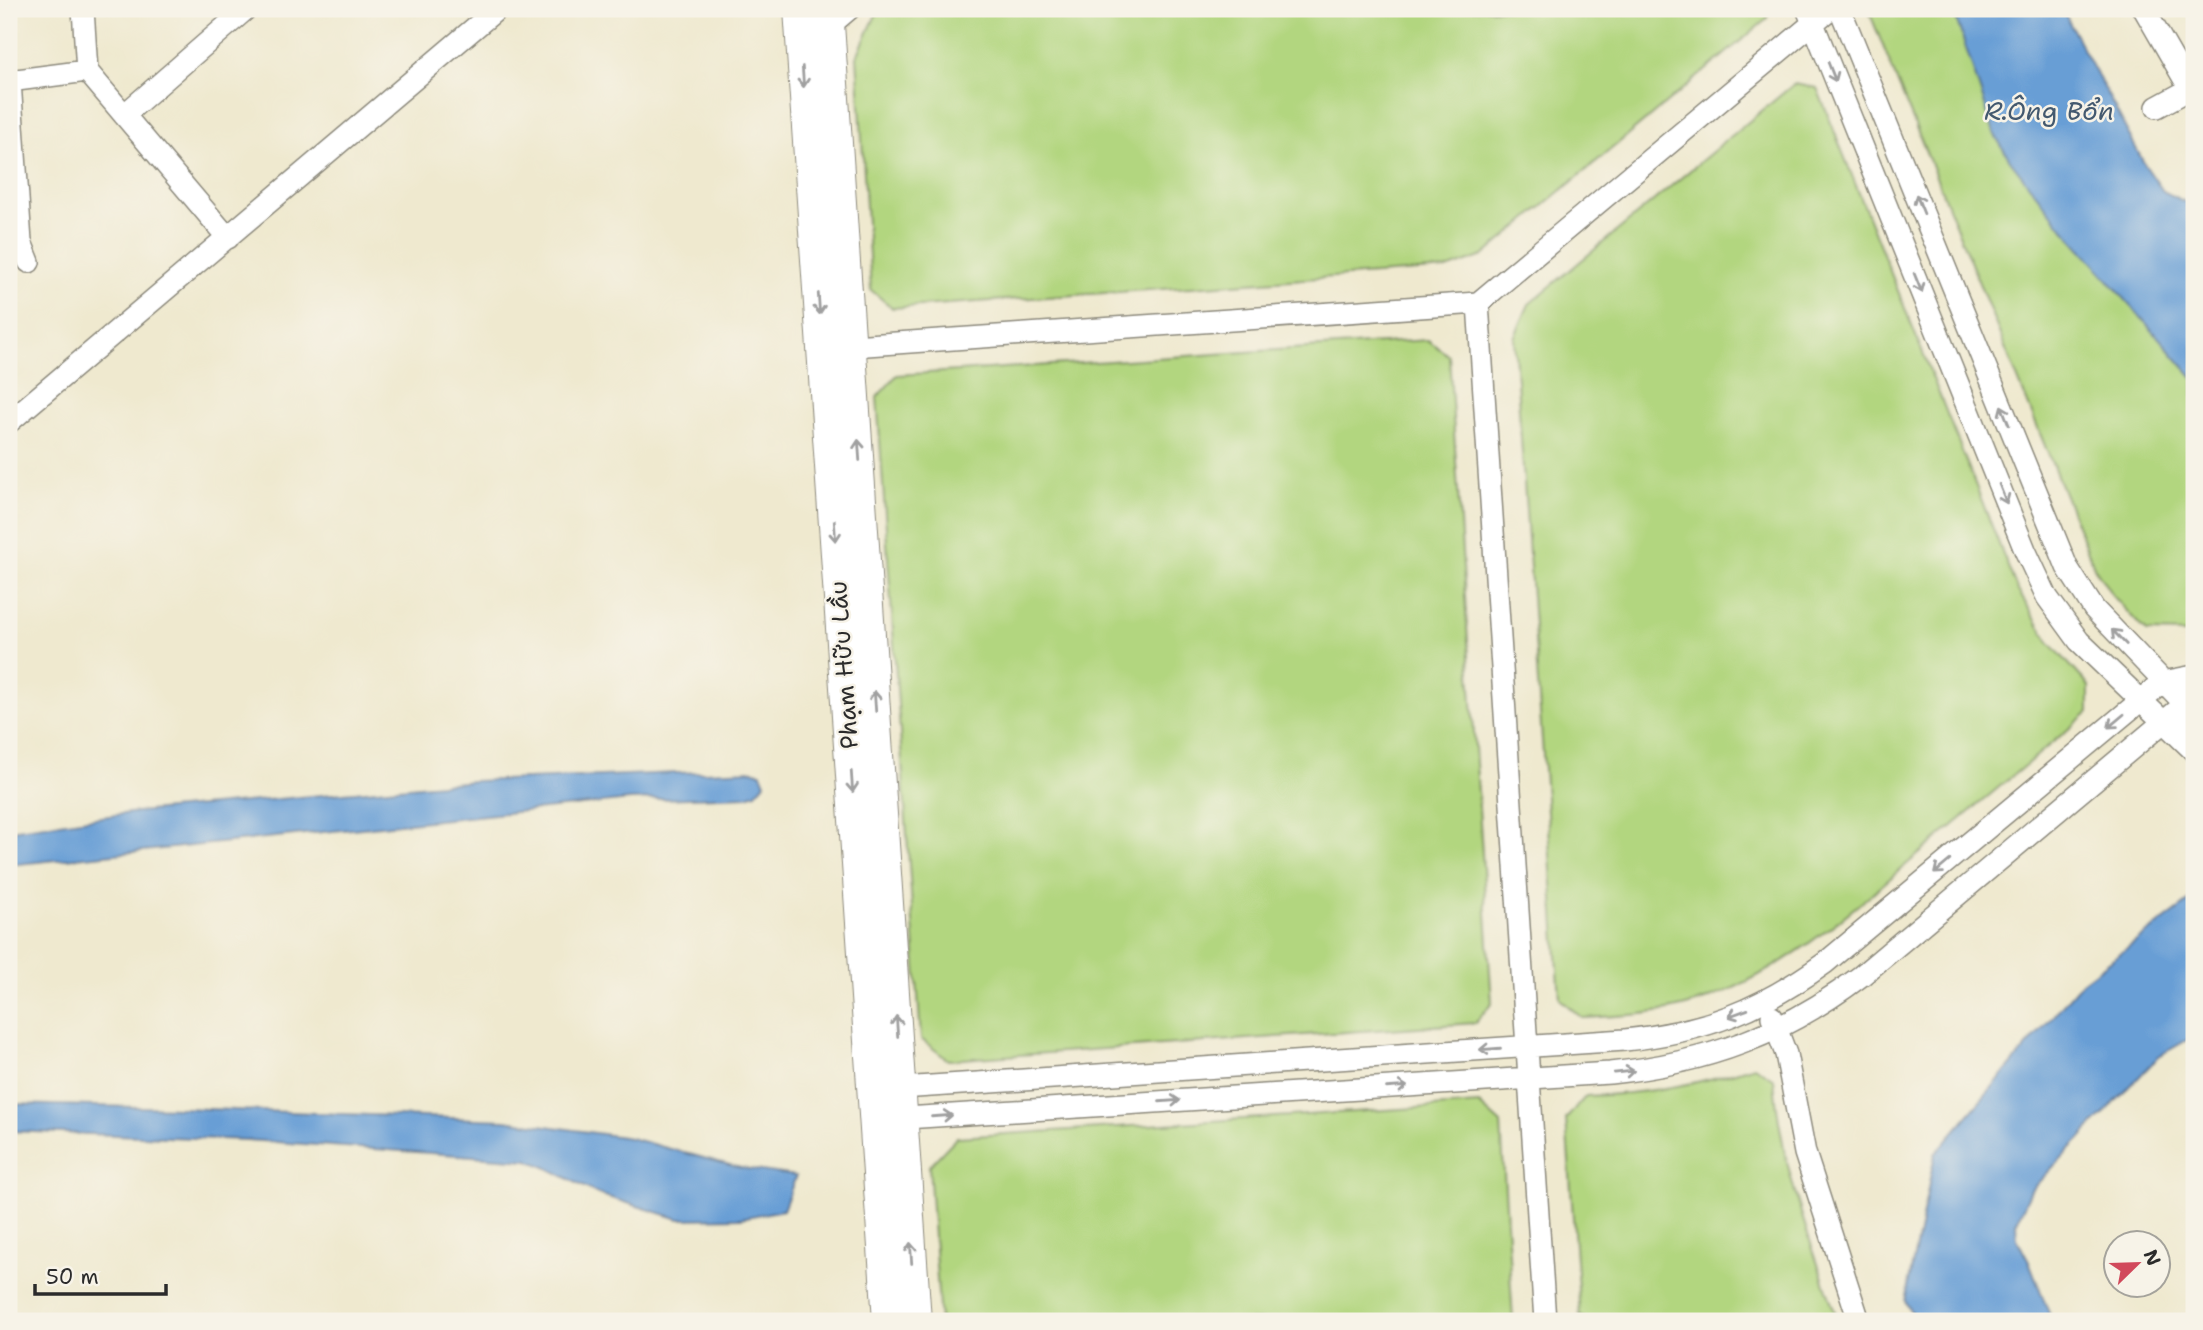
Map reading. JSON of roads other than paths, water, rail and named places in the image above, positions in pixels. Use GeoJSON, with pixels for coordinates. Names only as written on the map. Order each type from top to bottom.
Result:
{"type":"FeatureCollection","features":[{"type":"Feature","properties":{"kind":"main road","name":"Phạm Hữu Lầu"},"geometry":{"type":"LineString","coordinates":[[799,9],[822,348],[888,1104],[916,1321]]}},
{"type":"Feature","properties":{"kind":"main road","name":"Phạm Hữu Lầu"},"geometry":{"type":"LineString","coordinates":[[836,14],[888,1104],[888,1321]]}},
{"type":"Feature","properties":{"kind":"street"},"geometry":{"type":"LineString","coordinates":[[83,9],[88,71],[228,238]]}},
{"type":"Feature","properties":{"kind":"street"},"geometry":{"type":"LineString","coordinates":[[124,115],[246,9]]}},
{"type":"Feature","properties":{"kind":"street"},"geometry":{"type":"LineString","coordinates":[[9,422],[497,9]]}},
{"type":"Feature","properties":{"kind":"street"},"geometry":{"type":"LineString","coordinates":[[822,348],[1478,303],[1810,16],[1830,9]]}},
{"type":"Feature","properties":{"kind":"street"},"geometry":{"type":"LineString","coordinates":[[1840,9],[2067,567],[2094,609],[2163,682],[2190,697]]}},
{"type":"Feature","properties":{"kind":"street"},"geometry":{"type":"LineString","coordinates":[[2144,9],[2192,88],[2157,107]]}},
{"type":"Feature","properties":{"kind":"street"},"geometry":{"type":"LineString","coordinates":[[1810,16],[2047,597],[2073,634],[2194,751]]}},
{"type":"Feature","properties":{"kind":"street"},"geometry":{"type":"LineString","coordinates":[[29,262],[21,242],[9,81],[88,71]]}},
{"type":"Feature","properties":{"kind":"street"},"geometry":{"type":"LineString","coordinates":[[1478,303],[1545,1321]]}},
{"type":"Feature","properties":{"kind":"street"},"geometry":{"type":"LineString","coordinates":[[888,1104],[1668,1034],[1715,1021],[1766,1002],[1789,989],[1845,947],[2163,682],[2194,676]]}},
{"type":"Feature","properties":{"kind":"street"},"geometry":{"type":"LineString","coordinates":[[888,1104],[1529,1078],[1610,1073],[1665,1066],[1718,1053],[1777,1030],[1825,1002],[1861,976],[2163,723],[2190,697]]}},
{"type":"Feature","properties":{"kind":"street"},"geometry":{"type":"LineString","coordinates":[[2190,697],[2194,751]]}},
{"type":"Feature","properties":{"kind":"street"},"geometry":{"type":"LineString","coordinates":[[1766,1002],[1792,1079],[1805,1153],[1859,1321]]}},
{"type":"Feature","properties":{"kind":"water","name":"R.Ông Bổn"},"geometry":{"type":"Polygon","coordinates":[[[1953,9],[2062,9],[2145,165],[2163,191],[2185,202],[2194,200],[2194,378],[2062,227],[2010,160],[1995,135],[1953,9]]]}},
{"type":"Feature","properties":{"kind":"water"},"geometry":{"type":"Polygon","coordinates":[[[753,770],[761,773],[765,783],[756,793],[747,796],[630,800],[9,865],[9,830],[137,812],[474,781],[753,770]]]}},
{"type":"Feature","properties":{"kind":"water"},"geometry":{"type":"Polygon","coordinates":[[[2194,898],[2194,1036],[2159,1056],[2031,1190],[2016,1223],[2017,1239],[2030,1264],[2052,1321],[1916,1321],[1905,1301],[1935,1154],[2082,982],[2194,898]]]}},
{"type":"Feature","properties":{"kind":"water"},"geometry":{"type":"Polygon","coordinates":[[[9,1104],[505,1120],[630,1138],[741,1168],[796,1176],[783,1210],[741,1218],[679,1219],[598,1194],[528,1160],[247,1140],[9,1131],[9,1104]]]}}]}
